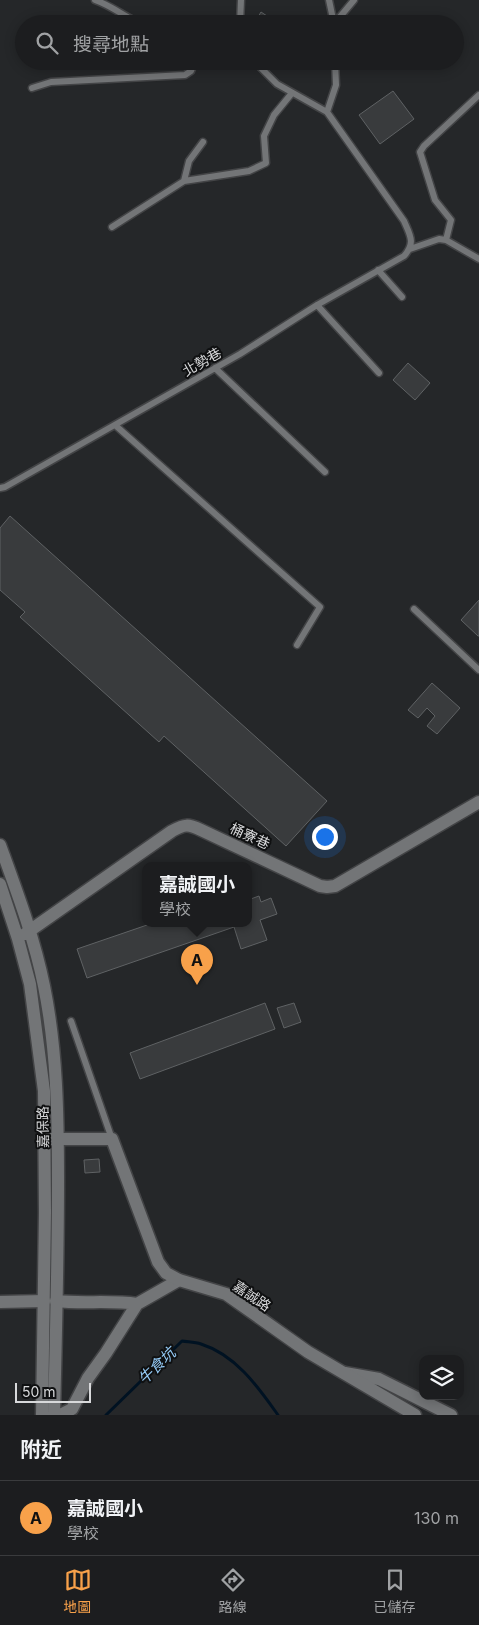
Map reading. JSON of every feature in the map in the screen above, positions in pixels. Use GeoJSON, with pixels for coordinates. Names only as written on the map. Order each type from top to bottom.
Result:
{"type":"FeatureCollection","features":[{"type":"Feature","properties":{"kind":"street","name":"桶寮巷"},"geometry":{"type":"LineString","coordinates":[[18,938],[183,825],[202,830],[320,886],[327,887],[335,886],[479,802]]}},
{"type":"Feature","properties":{"kind":"street","name":"嘉保路"},"geometry":{"type":"LineString","coordinates":[[0,845],[30,930],[44,987],[56,1067],[52,1139],[50,1301],[54,1415]]}},
{"type":"Feature","properties":{"kind":"street","name":"嘉保路"},"geometry":{"type":"LineString","coordinates":[[0,884],[18,938],[30,984],[52,1139]]}},
{"type":"Feature","properties":{"kind":"street"},"geometry":{"type":"LineString","coordinates":[[52,1139],[112,1139]]}},
{"type":"Feature","properties":{"kind":"street","name":"嘉誠路"},"geometry":{"type":"LineString","coordinates":[[112,1139],[158,1262],[166,1274],[179,1280],[226,1294],[308,1352],[345,1372],[415,1415]]}},
{"type":"Feature","properties":{"kind":"street"},"geometry":{"type":"LineString","coordinates":[[60,1415],[72,1410],[88,1378],[137,1304],[179,1280]]}},
{"type":"Feature","properties":{"kind":"street","name":"嘉保路"},"geometry":{"type":"LineString","coordinates":[[42,1415],[50,1301]]}},
{"type":"Feature","properties":{"kind":"street"},"geometry":{"type":"LineString","coordinates":[[0,1302],[107,1301],[137,1304]]}},
{"type":"Feature","properties":{"kind":"street"},"geometry":{"type":"LineString","coordinates":[[345,1372],[379,1379],[451,1415]]}},
{"type":"Feature","properties":{"kind":"lane"},"geometry":{"type":"LineString","coordinates":[[95,0],[107,4],[123,15]]}},
{"type":"Feature","properties":{"kind":"lane"},"geometry":{"type":"LineString","coordinates":[[240,15],[241,0]]}},
{"type":"Feature","properties":{"kind":"lane"},"geometry":{"type":"LineString","coordinates":[[329,0],[332,15]]}},
{"type":"Feature","properties":{"kind":"lane"},"geometry":{"type":"LineString","coordinates":[[342,15],[354,0]]}},
{"type":"Feature","properties":{"kind":"lane"},"geometry":{"type":"LineString","coordinates":[[32,88],[50,82],[185,75],[191,70]]}},
{"type":"Feature","properties":{"kind":"lane"},"geometry":{"type":"LineString","coordinates":[[263,70],[277,84],[292,94],[327,112],[404,221],[411,238],[410,249]]}},
{"type":"Feature","properties":{"kind":"lane"},"geometry":{"type":"LineString","coordinates":[[327,112],[336,85],[335,70]]}},
{"type":"Feature","properties":{"kind":"lane"},"geometry":{"type":"LineString","coordinates":[[112,227],[184,181],[250,171],[266,163],[264,136],[274,115],[292,94]]}},
{"type":"Feature","properties":{"kind":"lane"},"geometry":{"type":"LineString","coordinates":[[479,94],[420,152],[435,200],[451,220],[446,240],[479,259]]}},
{"type":"Feature","properties":{"kind":"lane"},"geometry":{"type":"LineString","coordinates":[[184,181],[189,161],[203,142]]}},
{"type":"Feature","properties":{"kind":"lane","name":"北勢巷"},"geometry":{"type":"LineString","coordinates":[[0,488],[5,487],[215,368],[317,305],[404,256],[410,249],[439,239],[446,240]]}},
{"type":"Feature","properties":{"kind":"lane"},"geometry":{"type":"LineString","coordinates":[[378,270],[402,297]]}},
{"type":"Feature","properties":{"kind":"lane"},"geometry":{"type":"LineString","coordinates":[[317,305],[379,373]]}},
{"type":"Feature","properties":{"kind":"lane"},"geometry":{"type":"LineString","coordinates":[[215,368],[325,472]]}},
{"type":"Feature","properties":{"kind":"lane"},"geometry":{"type":"LineString","coordinates":[[115,425],[320,607],[298,645]]}},
{"type":"Feature","properties":{"kind":"lane"},"geometry":{"type":"LineString","coordinates":[[414,609],[479,670]]}},
{"type":"Feature","properties":{"kind":"lane","name":"嘉誠路"},"geometry":{"type":"LineString","coordinates":[[71,1021],[112,1139]]}},
{"type":"Feature","properties":{"kind":"building"},"geometry":{"type":"Polygon","coordinates":[[[393,91],[414,119],[380,144],[359,115],[393,91]]]}},
{"type":"Feature","properties":{"kind":"building"},"geometry":{"type":"Polygon","coordinates":[[[408,363],[430,383],[415,400],[393,380],[408,363]]]}},
{"type":"Feature","properties":{"kind":"building"},"geometry":{"type":"Polygon","coordinates":[[[10,516],[327,801],[286,846],[164,736],[159,742],[20,617],[25,612],[0,590],[0,528],[10,516]]]}},
{"type":"Feature","properties":{"kind":"building"},"geometry":{"type":"Polygon","coordinates":[[[479,600],[479,636],[478,636],[461,620],[479,600]]]}},
{"type":"Feature","properties":{"kind":"building"},"geometry":{"type":"Polygon","coordinates":[[[432,683],[460,708],[437,734],[427,726],[435,716],[427,708],[418,718],[408,710],[432,683]]]}},
{"type":"Feature","properties":{"kind":"building"},"geometry":{"type":"Polygon","coordinates":[[[259,896],[261,902],[271,898],[277,914],[260,920],[267,940],[241,949],[234,927],[252,927],[252,899],[259,896]]]}},
{"type":"Feature","properties":{"kind":"building"},"geometry":{"type":"Polygon","coordinates":[[[142,927],[234,927],[87,978],[77,949],[142,927]]]}},
{"type":"Feature","properties":{"kind":"building"},"geometry":{"type":"Polygon","coordinates":[[[265,1003],[275,1029],[140,1079],[130,1053],[265,1003]]]}},
{"type":"Feature","properties":{"kind":"building"},"geometry":{"type":"Polygon","coordinates":[[[294,1003],[301,1022],[284,1028],[277,1008],[294,1003]]]}},
{"type":"Feature","properties":{"kind":"building"},"geometry":{"type":"Polygon","coordinates":[[[99,1159],[100,1172],[85,1173],[84,1160],[99,1159]]]}},
{"type":"Feature","properties":{"kind":"waterway","name":"牛食坑"},"geometry":{"type":"LineString","coordinates":[[106,1415],[182,1341],[201,1344],[225,1356],[254,1383],[278,1415]]}},
{"type":"Feature","properties":{"kind":"place","name":"嘉誠國小"},"geometry":{"type":"Point","coordinates":[197,985]}}]}
